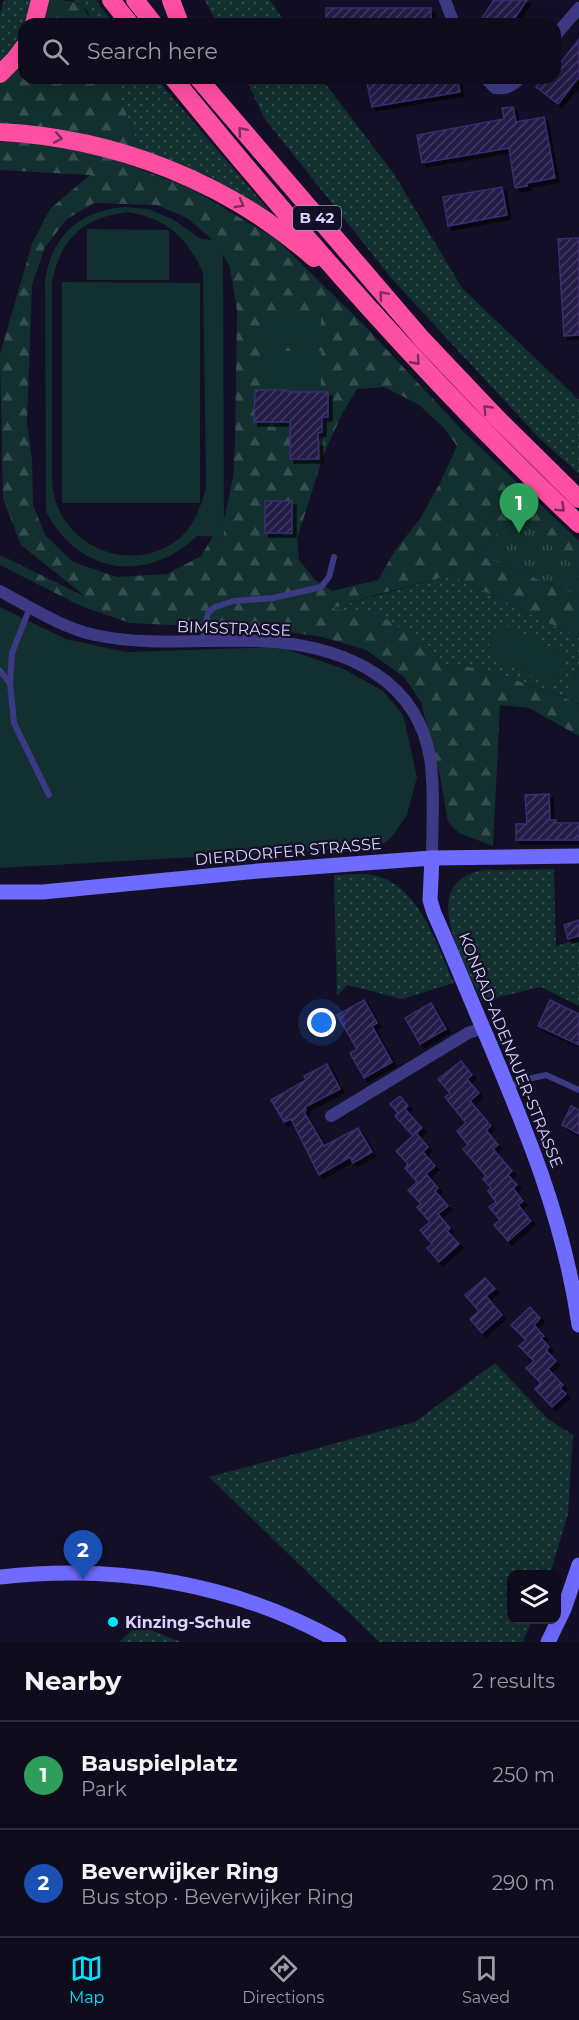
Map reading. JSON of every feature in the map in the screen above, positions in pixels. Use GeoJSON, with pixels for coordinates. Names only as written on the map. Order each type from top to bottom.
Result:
{"type":"FeatureCollection","features":[{"type":"Feature","properties":{"kind":"highway"},"geometry":{"type":"LineString","coordinates":[[36,18],[40,0]]}},
{"type":"Feature","properties":{"kind":"highway"},"geometry":{"type":"LineString","coordinates":[[111,0],[125,18]]}},
{"type":"Feature","properties":{"kind":"highway"},"geometry":{"type":"LineString","coordinates":[[135,0],[149,18]]}},
{"type":"Feature","properties":{"kind":"highway"},"geometry":{"type":"LineString","coordinates":[[171,0],[178,18]]}},
{"type":"Feature","properties":{"kind":"highway"},"geometry":{"type":"LineString","coordinates":[[0,74],[18,56]]}},
{"type":"Feature","properties":{"kind":"highway","name":"B 42"},"geometry":{"type":"LineString","coordinates":[[178,84],[420,365],[517,465],[579,499]]}},
{"type":"Feature","properties":{"kind":"highway","name":"B 42"},"geometry":{"type":"LineString","coordinates":[[203,84],[422,339],[528,451],[579,524]]}},
{"type":"Feature","properties":{"kind":"highway"},"geometry":{"type":"LineString","coordinates":[[207,84],[212,96]]}},
{"type":"Feature","properties":{"kind":"highway"},"geometry":{"type":"LineString","coordinates":[[0,132],[52,137],[122,152],[192,178],[240,204],[274,226],[302,247],[363,301]]}},
{"type":"Feature","properties":{"kind":"street"},"geometry":{"type":"LineString","coordinates":[[445,0],[452,18]]}},
{"type":"Feature","properties":{"kind":"street"},"geometry":{"type":"LineString","coordinates":[[561,29],[579,8]]}},
{"type":"Feature","properties":{"kind":"street"},"geometry":{"type":"LineString","coordinates":[[491,84],[495,88],[504,89],[514,84]]}},
{"type":"Feature","properties":{"kind":"street","name":"BIMSSTRASSE"},"geometry":{"type":"LineString","coordinates":[[0,591],[57,621],[93,635],[144,642],[276,642],[324,650],[368,667],[401,693],[419,721],[430,758],[432,858]]}},
{"type":"Feature","properties":{"kind":"street","name":"DIERDORFER STRASSE"},"geometry":{"type":"LineString","coordinates":[[0,892],[43,892],[258,871],[432,858],[579,856]]}},
{"type":"Feature","properties":{"kind":"street","name":"KONRAD-ADENAUER-STRASSE"},"geometry":{"type":"LineString","coordinates":[[432,858],[430,900],[434,913],[546,1182],[574,1268],[579,1325]]}},
{"type":"Feature","properties":{"kind":"street"},"geometry":{"type":"LineString","coordinates":[[331,1116],[468,1033],[483,1028]]}},
{"type":"Feature","properties":{"kind":"street"},"geometry":{"type":"LineString","coordinates":[[548,1642],[564,1609],[579,1565]]}},
{"type":"Feature","properties":{"kind":"street"},"geometry":{"type":"LineString","coordinates":[[0,1577],[79,1572],[160,1579],[215,1591],[280,1612],[339,1642]]}},
{"type":"Feature","properties":{"kind":"lane"},"geometry":{"type":"LineString","coordinates":[[202,642],[208,613],[215,608],[234,601],[273,598],[321,587],[329,577],[334,557]]}},
{"type":"Feature","properties":{"kind":"lane"},"geometry":{"type":"LineString","coordinates":[[30,607],[12,653],[10,683],[14,723],[49,795]]}},
{"type":"Feature","properties":{"kind":"lane"},"geometry":{"type":"LineString","coordinates":[[0,671],[10,683]]}},
{"type":"Feature","properties":{"kind":"lane"},"geometry":{"type":"LineString","coordinates":[[508,1088],[528,1079],[546,1075],[579,1090]]}},
{"type":"Feature","properties":{"kind":"green space"},"geometry":{"type":"Polygon","coordinates":[[[4,0],[32,0],[28,18],[18,18],[17,44],[0,65],[0,14],[4,0]]]}},
{"type":"Feature","properties":{"kind":"green space"},"geometry":{"type":"Polygon","coordinates":[[[48,0],[64,0],[81,6],[89,18],[44,18],[48,0]]]}},
{"type":"Feature","properties":{"kind":"green space"},"geometry":{"type":"Polygon","coordinates":[[[73,0],[96,0],[110,18],[90,18],[88,11],[73,0]]]}},
{"type":"Feature","properties":{"kind":"green space"},"geometry":{"type":"Polygon","coordinates":[[[205,0],[270,0],[282,18],[214,18],[205,0]]]}},
{"type":"Feature","properties":{"kind":"green space"},"geometry":{"type":"Polygon","coordinates":[[[18,67],[18,84],[115,84],[140,149],[53,131],[0,125],[0,84],[18,67]]]}},
{"type":"Feature","properties":{"kind":"green space"},"geometry":{"type":"Polygon","coordinates":[[[115,84],[161,84],[272,214],[210,177],[140,149],[115,84]]]}},
{"type":"Feature","properties":{"kind":"green space"},"geometry":{"type":"Polygon","coordinates":[[[248,84],[326,84],[394,174],[462,288],[579,400],[579,474],[539,438],[392,279],[265,119],[248,84]]]}},
{"type":"Feature","properties":{"kind":"green space"},"geometry":{"type":"Polygon","coordinates":[[[0,142],[41,143],[107,157],[190,188],[276,239],[362,323],[463,431],[579,541],[579,571],[516,511],[479,555],[579,596],[579,638],[451,575],[330,609],[378,614],[426,643],[445,664],[483,669],[562,696],[579,705],[579,736],[529,708],[500,705],[493,846],[459,833],[448,822],[440,776],[421,702],[404,677],[366,650],[322,637],[276,630],[130,623],[81,606],[0,565],[0,555],[86,597],[21,545],[3,499],[0,354],[32,244],[50,209],[90,175],[0,170],[0,142]],[[94,203],[67,219],[45,247],[32,285],[27,423],[32,460],[33,505],[45,535],[73,562],[117,577],[167,574],[201,556],[225,516],[233,477],[235,443],[237,311],[230,267],[216,243],[187,218],[157,205],[94,203]],[[384,387],[357,389],[342,414],[324,453],[297,539],[299,560],[315,580],[332,591],[378,580],[396,549],[420,519],[457,446],[444,428],[418,404],[384,387]],[[255,390],[254,422],[288,422],[288,390],[255,390]],[[295,392],[290,433],[290,459],[318,459],[318,433],[322,432],[322,417],[328,417],[328,392],[295,392]],[[265,501],[292,533],[292,501],[265,501]]]}},
{"type":"Feature","properties":{"kind":"green space"},"geometry":{"type":"Polygon","coordinates":[[[114,208],[148,209],[172,219],[201,239],[223,240],[224,537],[197,536],[177,551],[157,561],[136,566],[115,566],[95,560],[77,549],[60,533],[46,512],[45,279],[53,252],[66,233],[83,219],[114,208]],[[127,212],[112,215],[98,219],[77,232],[62,252],[52,281],[52,481],[56,504],[67,523],[81,538],[99,549],[119,555],[141,555],[162,549],[181,537],[194,521],[206,488],[203,273],[190,249],[174,231],[164,224],[127,212]]]}},
{"type":"Feature","properties":{"kind":"green space"},"geometry":{"type":"Polygon","coordinates":[[[87,229],[169,230],[169,280],[87,280],[87,229]]]}},
{"type":"Feature","properties":{"kind":"green space"},"geometry":{"type":"Polygon","coordinates":[[[62,282],[200,283],[200,503],[62,503],[62,282]]]}},
{"type":"Feature","properties":{"kind":"green space"},"geometry":{"type":"Polygon","coordinates":[[[261,312],[321,312],[321,347],[261,347],[261,312]]]}},
{"type":"Feature","properties":{"kind":"green space"},"geometry":{"type":"Polygon","coordinates":[[[261,351],[321,351],[321,386],[261,386],[261,351]]]}},
{"type":"Feature","properties":{"kind":"green space"},"geometry":{"type":"Polygon","coordinates":[[[517,510],[579,571],[579,596],[479,555],[517,510]]]}},
{"type":"Feature","properties":{"kind":"green space"},"geometry":{"type":"Polygon","coordinates":[[[451,575],[579,638],[579,668],[563,696],[483,669],[445,664],[426,643],[328,609],[451,575]]]}},
{"type":"Feature","properties":{"kind":"green space"},"geometry":{"type":"Polygon","coordinates":[[[0,607],[66,639],[126,652],[280,647],[344,669],[383,691],[403,715],[417,777],[407,815],[391,838],[378,847],[0,868],[0,607]]]}},
{"type":"Feature","properties":{"kind":"green space"},"geometry":{"type":"Polygon","coordinates":[[[499,623],[568,655],[554,686],[485,654],[499,623]]]}},
{"type":"Feature","properties":{"kind":"green space"},"geometry":{"type":"Polygon","coordinates":[[[579,668],[579,705],[563,696],[579,668]]]}},
{"type":"Feature","properties":{"kind":"green space"},"geometry":{"type":"Polygon","coordinates":[[[554,869],[556,946],[579,939],[579,1006],[541,987],[482,1001],[451,929],[448,910],[451,893],[460,879],[479,871],[554,869]]]}},
{"type":"Feature","properties":{"kind":"green space"},"geometry":{"type":"Polygon","coordinates":[[[334,875],[372,875],[388,880],[402,890],[424,918],[454,983],[402,999],[347,985],[337,996],[334,875]]]}},
{"type":"Feature","properties":{"kind":"green space"},"geometry":{"type":"Polygon","coordinates":[[[495,1363],[548,1419],[573,1435],[568,1514],[551,1570],[507,1570],[507,1624],[530,1624],[523,1642],[379,1642],[209,1477],[415,1422],[495,1363]]]}},
{"type":"Feature","properties":{"kind":"green space"},"geometry":{"type":"Polygon","coordinates":[[[138,1625],[181,1642],[119,1642],[138,1625]]]}},
{"type":"Feature","properties":{"kind":"building"},"geometry":{"type":"Polygon","coordinates":[[[494,0],[527,0],[515,18],[482,18],[494,0]]]}},
{"type":"Feature","properties":{"kind":"building"},"geometry":{"type":"Polygon","coordinates":[[[326,8],[431,8],[431,18],[326,18],[326,8]]]}},
{"type":"Feature","properties":{"kind":"building"},"geometry":{"type":"Polygon","coordinates":[[[579,39],[579,77],[558,104],[536,87],[538,84],[561,84],[561,62],[579,39]]]}},
{"type":"Feature","properties":{"kind":"building"},"geometry":{"type":"Polygon","coordinates":[[[367,84],[458,84],[460,92],[372,107],[367,84]]]}},
{"type":"Feature","properties":{"kind":"building"},"geometry":{"type":"Polygon","coordinates":[[[513,107],[516,122],[544,117],[555,178],[527,183],[527,186],[515,188],[509,148],[422,163],[417,135],[504,119],[502,108],[513,107]]]}},
{"type":"Feature","properties":{"kind":"building"},"geometry":{"type":"Polygon","coordinates":[[[502,187],[507,215],[448,226],[443,197],[502,187]]]}},
{"type":"Feature","properties":{"kind":"building"},"geometry":{"type":"Polygon","coordinates":[[[579,238],[579,335],[564,336],[558,239],[579,238]]]}},
{"type":"Feature","properties":{"kind":"building"},"geometry":{"type":"Polygon","coordinates":[[[255,390],[328,392],[328,417],[322,417],[322,432],[318,433],[319,459],[290,459],[290,422],[254,422],[255,390]]]}},
{"type":"Feature","properties":{"kind":"building"},"geometry":{"type":"Polygon","coordinates":[[[265,501],[292,501],[292,533],[265,533],[265,501]]]}},
{"type":"Feature","properties":{"kind":"building"},"geometry":{"type":"Polygon","coordinates":[[[549,794],[550,820],[556,820],[556,823],[579,823],[579,840],[516,840],[516,824],[527,824],[525,795],[549,794]]]}},
{"type":"Feature","properties":{"kind":"building"},"geometry":{"type":"Polygon","coordinates":[[[579,920],[579,936],[568,939],[564,925],[579,920]]]}},
{"type":"Feature","properties":{"kind":"building"},"geometry":{"type":"Polygon","coordinates":[[[364,1000],[377,1023],[372,1026],[392,1062],[364,1078],[350,1053],[357,1049],[337,1015],[364,1000]]]}},
{"type":"Feature","properties":{"kind":"building"},"geometry":{"type":"Polygon","coordinates":[[[550,1000],[579,1014],[579,1045],[538,1026],[550,1000]]]}},
{"type":"Feature","properties":{"kind":"building"},"geometry":{"type":"Polygon","coordinates":[[[431,1003],[446,1029],[420,1044],[405,1018],[431,1003]]]}},
{"type":"Feature","properties":{"kind":"building"},"geometry":{"type":"Polygon","coordinates":[[[461,1061],[472,1075],[467,1079],[479,1093],[470,1101],[491,1126],[486,1130],[498,1145],[493,1149],[512,1171],[508,1175],[517,1185],[513,1188],[523,1201],[518,1205],[531,1221],[508,1241],[494,1225],[500,1220],[489,1207],[496,1202],[488,1191],[491,1188],[483,1179],[486,1176],[463,1149],[468,1145],[457,1131],[466,1123],[445,1097],[450,1093],[438,1079],[461,1061]]]}},
{"type":"Feature","properties":{"kind":"building"},"geometry":{"type":"Polygon","coordinates":[[[327,1064],[340,1089],[305,1107],[304,1112],[324,1146],[358,1128],[372,1152],[353,1163],[350,1157],[319,1175],[291,1119],[284,1122],[271,1100],[306,1080],[304,1076],[327,1064]]]}},
{"type":"Feature","properties":{"kind":"building"},"geometry":{"type":"Polygon","coordinates":[[[400,1096],[408,1106],[405,1109],[422,1128],[413,1136],[395,1116],[398,1113],[390,1104],[400,1096]]]}},
{"type":"Feature","properties":{"kind":"building"},"geometry":{"type":"Polygon","coordinates":[[[571,1106],[579,1110],[579,1134],[562,1125],[571,1106]]]}},
{"type":"Feature","properties":{"kind":"building"},"geometry":{"type":"Polygon","coordinates":[[[416,1133],[428,1147],[423,1152],[435,1166],[426,1174],[438,1188],[435,1191],[448,1206],[438,1214],[450,1228],[447,1231],[459,1244],[439,1262],[427,1248],[432,1244],[420,1230],[430,1222],[417,1207],[421,1204],[408,1190],[417,1182],[405,1168],[408,1164],[396,1151],[416,1133]]]}},
{"type":"Feature","properties":{"kind":"building"},"geometry":{"type":"Polygon","coordinates":[[[485,1278],[495,1289],[486,1296],[502,1315],[482,1333],[470,1319],[479,1311],[465,1295],[485,1278]]]}},
{"type":"Feature","properties":{"kind":"building"},"geometry":{"type":"Polygon","coordinates":[[[530,1307],[540,1318],[534,1325],[544,1336],[541,1338],[549,1347],[546,1350],[556,1361],[548,1369],[563,1385],[560,1388],[566,1394],[552,1407],[535,1389],[541,1383],[526,1368],[534,1361],[519,1346],[526,1340],[511,1325],[530,1307]]]}},
{"type":"Feature","properties":{"kind":"place","name":"Bauspielplatz"},"geometry":{"type":"Point","coordinates":[519,533]}},
{"type":"Feature","properties":{"kind":"place","name":"Beverwijker Ring"},"geometry":{"type":"Point","coordinates":[83,1580]}},
{"type":"Feature","properties":{"kind":"place","name":"Kinzing-Schule"},"geometry":{"type":"Point","coordinates":[113,1622]}}]}
